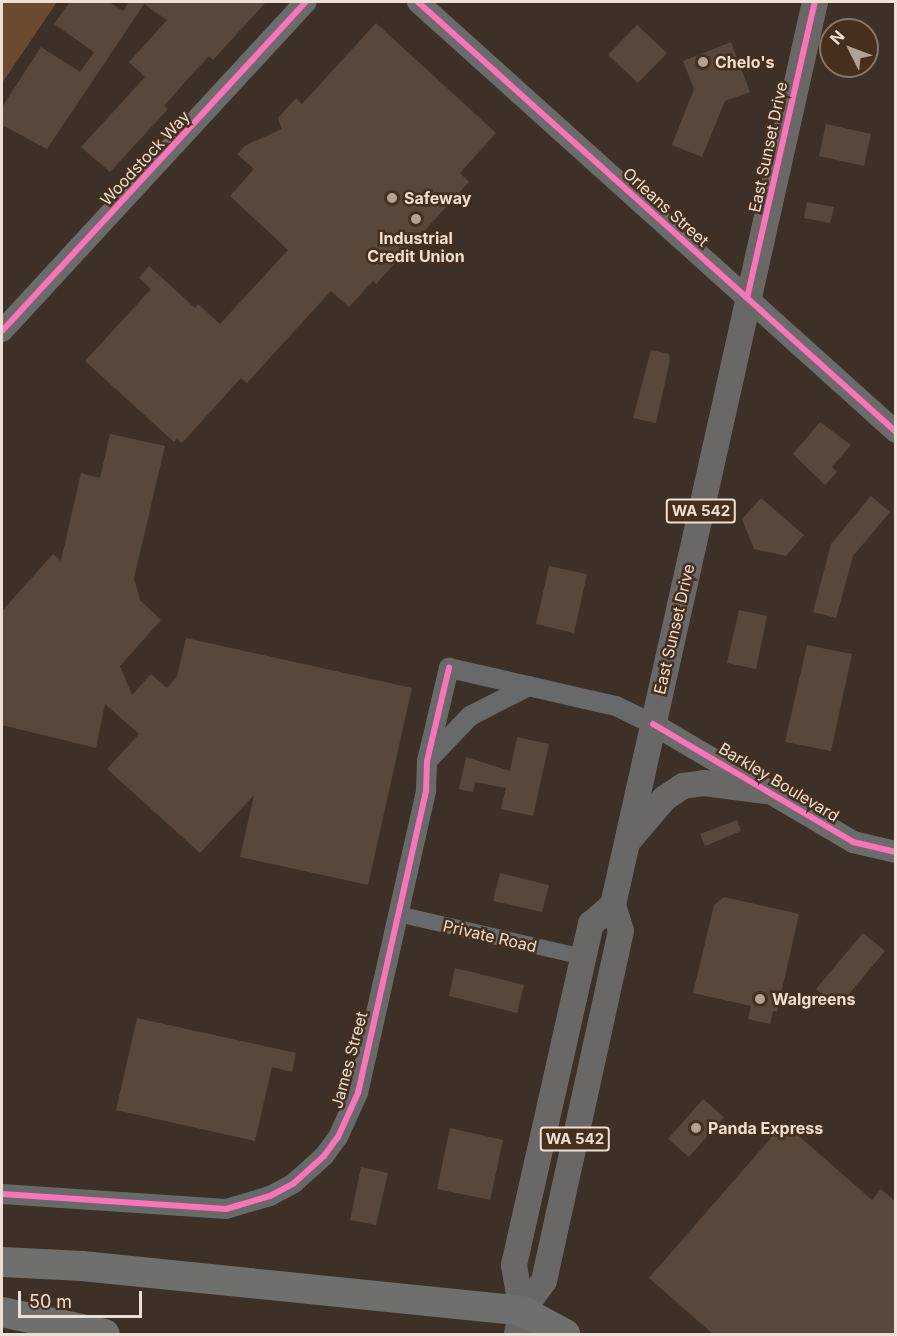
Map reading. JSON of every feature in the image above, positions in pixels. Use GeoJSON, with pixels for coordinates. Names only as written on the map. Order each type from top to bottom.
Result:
{"type":"FeatureCollection","features":[{"type":"Feature","properties":{"kind":"highway"},"geometry":{"type":"LineString","coordinates":[[2,1262],[519,1323],[565,1335]]}},
{"type":"Feature","properties":{"kind":"highway"},"geometry":{"type":"LineString","coordinates":[[2,1312],[36,1317],[105,1335]]}},
{"type":"Feature","properties":{"kind":"main road","name":"Woodstock Way"},"geometry":{"type":"LineString","coordinates":[[2,331],[306,2]]}},
{"type":"Feature","properties":{"kind":"main road","name":"Orleans Street"},"geometry":{"type":"LineString","coordinates":[[418,2],[896,432]]}},
{"type":"Feature","properties":{"kind":"main road","name":"East Sunset Drive"},"geometry":{"type":"LineString","coordinates":[[519,1323],[544,1281],[621,931],[613,905],[626,843],[815,2]]}},
{"type":"Feature","properties":{"kind":"main road","name":"Barkley Boulevard"},"geometry":{"type":"LineString","coordinates":[[653,724],[853,842],[896,852]]}},
{"type":"Feature","properties":{"kind":"main road"},"geometry":{"type":"LineString","coordinates":[[626,843],[665,798],[679,788],[704,783],[765,791]]}},
{"type":"Feature","properties":{"kind":"main road","name":"WA 542"},"geometry":{"type":"LineString","coordinates":[[519,1323],[512,1272],[591,924],[613,905]]}},
{"type":"Feature","properties":{"kind":"street","name":"Barkley Boulevard"},"geometry":{"type":"LineString","coordinates":[[449,668],[616,706],[653,724]]}},
{"type":"Feature","properties":{"kind":"street","name":"James Street"},"geometry":{"type":"LineString","coordinates":[[2,1194],[208,1210],[248,1203],[294,1183],[324,1156],[351,1112],[426,791],[427,761],[449,668]]}},
{"type":"Feature","properties":{"kind":"street"},"geometry":{"type":"LineString","coordinates":[[427,761],[470,716],[529,686]]}},
{"type":"Feature","properties":{"kind":"street","name":"Private Road"},"geometry":{"type":"LineString","coordinates":[[398,914],[583,957]]}},
{"type":"Feature","properties":{"kind":"shaded area"},"geometry":{"type":"Polygon","coordinates":[[[2,2],[57,2],[2,83],[2,2]]]}},
{"type":"Feature","properties":{"kind":"building"},"geometry":{"type":"Polygon","coordinates":[[[70,2],[109,2],[123,11],[129,2],[266,2],[213,60],[209,56],[193,73],[164,106],[168,109],[110,172],[81,147],[145,77],[129,62],[167,20],[144,4],[47,149],[2,125],[2,107],[41,47],[80,72],[94,52],[54,24],[70,2]]]}},
{"type":"Feature","properties":{"kind":"building"},"geometry":{"type":"Polygon","coordinates":[[[376,23],[496,133],[460,173],[469,182],[376,284],[373,281],[349,307],[331,291],[247,383],[241,378],[182,443],[177,439],[174,442],[85,361],[151,289],[139,278],[149,266],[195,308],[198,304],[220,324],[288,250],[230,196],[254,169],[237,154],[246,145],[282,129],[278,118],[296,98],[302,104],[376,23]]]}},
{"type":"Feature","properties":{"kind":"building"},"geometry":{"type":"Polygon","coordinates":[[[637,25],[667,53],[638,83],[608,55],[637,25]]]}},
{"type":"Feature","properties":{"kind":"building"},"geometry":{"type":"Polygon","coordinates":[[[731,42],[750,92],[725,101],[702,157],[672,145],[694,89],[683,61],[731,42]]]}},
{"type":"Feature","properties":{"kind":"building"},"geometry":{"type":"Polygon","coordinates":[[[826,124],[871,134],[864,166],[819,156],[826,124]]]}},
{"type":"Feature","properties":{"kind":"building"},"geometry":{"type":"Polygon","coordinates":[[[807,202],[834,207],[830,223],[804,218],[807,202]]]}},
{"type":"Feature","properties":{"kind":"building"},"geometry":{"type":"Polygon","coordinates":[[[651,350],[669,354],[670,360],[656,423],[633,418],[651,350]]]}},
{"type":"Feature","properties":{"kind":"building"},"geometry":{"type":"Polygon","coordinates":[[[820,422],[851,445],[832,467],[837,472],[825,485],[793,454],[820,422]]]}},
{"type":"Feature","properties":{"kind":"building"},"geometry":{"type":"Polygon","coordinates":[[[110,434],[165,446],[134,578],[140,600],[161,620],[120,666],[132,695],[151,674],[167,688],[177,676],[186,638],[412,688],[368,885],[240,857],[254,795],[200,853],[107,769],[139,734],[105,704],[96,748],[2,725],[2,611],[53,554],[61,561],[81,473],[100,478],[110,434]]]}},
{"type":"Feature","properties":{"kind":"building"},"geometry":{"type":"Polygon","coordinates":[[[871,496],[890,512],[853,556],[836,618],[813,612],[831,544],[871,496]]]}},
{"type":"Feature","properties":{"kind":"building"},"geometry":{"type":"Polygon","coordinates":[[[761,498],[804,535],[786,556],[754,549],[742,519],[761,498]]]}},
{"type":"Feature","properties":{"kind":"building"},"geometry":{"type":"Polygon","coordinates":[[[549,566],[587,574],[574,633],[536,624],[549,566]]]}},
{"type":"Feature","properties":{"kind":"building"},"geometry":{"type":"Polygon","coordinates":[[[739,610],[767,616],[756,669],[727,663],[739,610]]]}},
{"type":"Feature","properties":{"kind":"building"},"geometry":{"type":"Polygon","coordinates":[[[807,645],[852,654],[831,751],[785,742],[807,645]]]}},
{"type":"Feature","properties":{"kind":"building"},"geometry":{"type":"Polygon","coordinates":[[[517,737],[549,744],[533,816],[501,809],[506,788],[475,782],[473,792],[459,789],[466,757],[510,771],[517,737]]]}},
{"type":"Feature","properties":{"kind":"building"},"geometry":{"type":"Polygon","coordinates":[[[737,820],[741,831],[705,846],[700,834],[737,820]]]}},
{"type":"Feature","properties":{"kind":"building"},"geometry":{"type":"Polygon","coordinates":[[[500,873],[549,885],[542,912],[493,901],[500,873]]]}},
{"type":"Feature","properties":{"kind":"building"},"geometry":{"type":"Polygon","coordinates":[[[724,897],[799,914],[777,1012],[773,1011],[770,1024],[748,1019],[751,1006],[693,993],[714,905],[724,897]]]}},
{"type":"Feature","properties":{"kind":"building"},"geometry":{"type":"Polygon","coordinates":[[[863,933],[885,951],[838,1007],[816,989],[863,933]]]}},
{"type":"Feature","properties":{"kind":"building"},"geometry":{"type":"Polygon","coordinates":[[[455,968],[524,985],[517,1013],[449,996],[455,968]]]}},
{"type":"Feature","properties":{"kind":"building"},"geometry":{"type":"Polygon","coordinates":[[[137,1018],[296,1053],[292,1072],[272,1067],[255,1141],[116,1110],[137,1018]]]}},
{"type":"Feature","properties":{"kind":"building","name":"Panda Express"},"geometry":{"type":"Polygon","coordinates":[[[703,1099],[724,1117],[689,1157],[668,1139],[703,1099]]]}},
{"type":"Feature","properties":{"kind":"building"},"geometry":{"type":"Polygon","coordinates":[[[784,1123],[872,1200],[881,1189],[896,1202],[896,1335],[714,1335],[649,1278],[784,1123]]]}},
{"type":"Feature","properties":{"kind":"building"},"geometry":{"type":"Polygon","coordinates":[[[450,1128],[503,1140],[490,1200],[437,1189],[450,1128]]]}},
{"type":"Feature","properties":{"kind":"building"},"geometry":{"type":"Polygon","coordinates":[[[361,1167],[388,1173],[376,1225],[350,1220],[361,1167]]]}},
{"type":"Feature","properties":{"kind":"cycle path"},"geometry":{"type":"LineString","coordinates":[[2,331],[306,2]]}},
{"type":"Feature","properties":{"kind":"cycle path"},"geometry":{"type":"LineString","coordinates":[[418,2],[896,432]]}},
{"type":"Feature","properties":{"kind":"cycle path"},"geometry":{"type":"LineString","coordinates":[[747,298],[815,2]]}},
{"type":"Feature","properties":{"kind":"cycle path"},"geometry":{"type":"LineString","coordinates":[[2,1194],[226,1209],[270,1196],[294,1183],[324,1156],[338,1137],[358,1093],[426,791],[427,761],[449,668]]}},
{"type":"Feature","properties":{"kind":"cycle path"},"geometry":{"type":"LineString","coordinates":[[653,724],[853,842],[896,852]]}},
{"type":"Feature","properties":{"kind":"place","name":"Chelo's"},"geometry":{"type":"Point","coordinates":[703,62]}},
{"type":"Feature","properties":{"kind":"place","name":"Safeway"},"geometry":{"type":"Point","coordinates":[392,198]}},
{"type":"Feature","properties":{"kind":"place","name":"Industrial Credit Union"},"geometry":{"type":"Point","coordinates":[416,219]}},
{"type":"Feature","properties":{"kind":"place","name":"Walgreens"},"geometry":{"type":"Point","coordinates":[760,999]}},
{"type":"Feature","properties":{"kind":"place","name":"Panda Express"},"geometry":{"type":"Point","coordinates":[696,1128]}}]}
